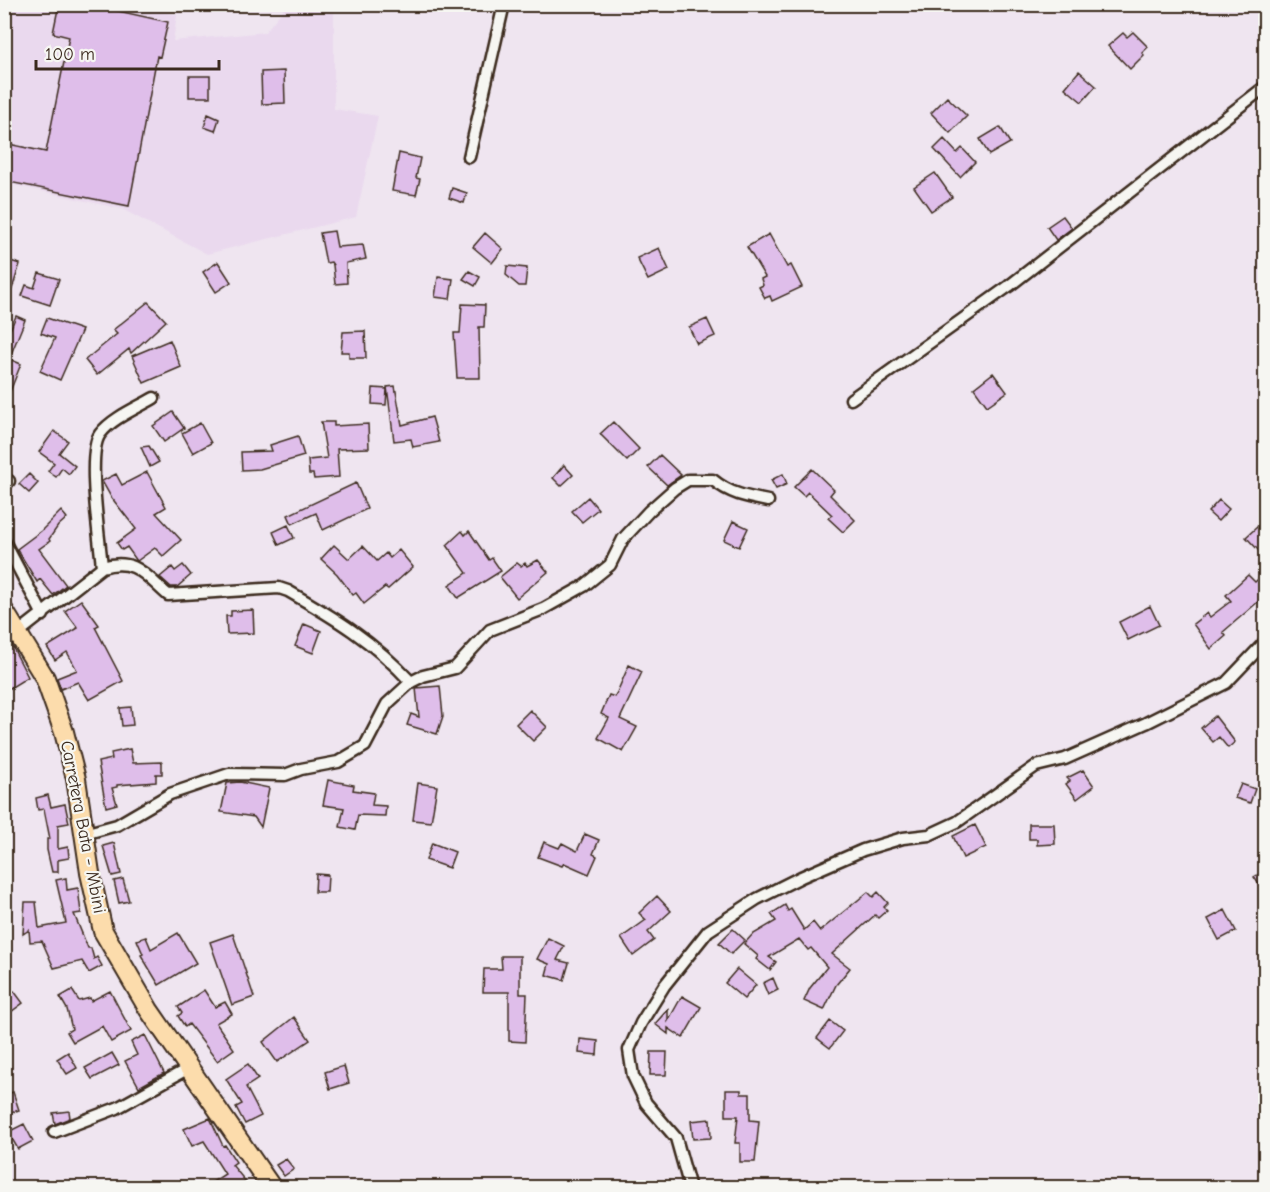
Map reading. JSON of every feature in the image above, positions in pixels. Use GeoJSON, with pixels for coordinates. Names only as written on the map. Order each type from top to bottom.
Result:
{"type":"FeatureCollection","features":[{"type":"Feature","properties":{"kind":"main road","name":"Carretera Bata - Mbini"},"geometry":{"type":"LineString","coordinates":[[4,611],[19,632],[45,678],[64,732],[76,779],[90,873],[104,931],[150,1010],[272,1188]]}},
{"type":"Feature","properties":{"kind":"street"},"geometry":{"type":"LineString","coordinates":[[469,157],[504,4]]}},
{"type":"Feature","properties":{"kind":"street"},"geometry":{"type":"LineString","coordinates":[[851,399],[1009,286],[1266,86]]}},
{"type":"Feature","properties":{"kind":"street"},"geometry":{"type":"LineString","coordinates":[[102,567],[94,470],[95,446],[105,429],[154,398]]}},
{"type":"Feature","properties":{"kind":"street"},"geometry":{"type":"LineString","coordinates":[[84,834],[117,825],[170,794],[229,774],[285,775],[309,767],[338,762],[365,746],[387,704],[411,682],[423,676],[454,668],[490,630],[543,609],[584,586],[610,565],[623,539],[649,511],[688,480],[713,480],[725,490],[744,497],[768,501]]}},
{"type":"Feature","properties":{"kind":"street"},"geometry":{"type":"LineString","coordinates":[[4,541],[43,615]]}},
{"type":"Feature","properties":{"kind":"street"},"geometry":{"type":"LineString","coordinates":[[19,632],[102,567],[118,562],[142,570],[168,595],[279,588],[288,591],[366,639],[384,653],[411,682]]}},
{"type":"Feature","properties":{"kind":"street"},"geometry":{"type":"LineString","coordinates":[[690,1188],[676,1138],[646,1103],[633,1076],[629,1050],[641,1023],[664,986],[708,931],[757,899],[801,877],[863,850],[903,838],[929,835],[957,822],[1036,766],[1065,759],[1146,723],[1226,683],[1266,641]]}},
{"type":"Feature","properties":{"kind":"street"},"geometry":{"type":"LineString","coordinates":[[54,1132],[117,1108],[189,1068]]}},
{"type":"Feature","properties":{"kind":"shaded area"},"geometry":{"type":"Polygon","coordinates":[[[5,5],[137,5],[177,15],[173,41],[265,32],[287,5],[334,5],[334,109],[378,116],[356,217],[207,254],[122,209],[5,183],[5,5]]]}},
{"type":"Feature","properties":{"kind":"building"},"geometry":{"type":"Polygon","coordinates":[[[59,4],[87,4],[168,22],[160,57],[157,56],[129,206],[4,181],[4,143],[46,152],[69,37],[53,33],[59,4]]]}},
{"type":"Feature","properties":{"kind":"building"},"geometry":{"type":"Polygon","coordinates":[[[1133,32],[1148,47],[1142,53],[1144,55],[1130,69],[1108,46],[1123,33],[1127,37],[1133,32]]]}},
{"type":"Feature","properties":{"kind":"building"},"geometry":{"type":"Polygon","coordinates":[[[284,71],[285,103],[262,104],[261,72],[284,71]]]}},
{"type":"Feature","properties":{"kind":"building"},"geometry":{"type":"Polygon","coordinates":[[[1079,71],[1096,86],[1082,102],[1065,88],[1079,71]]]}},
{"type":"Feature","properties":{"kind":"building"},"geometry":{"type":"Polygon","coordinates":[[[189,76],[210,76],[210,97],[189,97],[189,76]]]}},
{"type":"Feature","properties":{"kind":"building"},"geometry":{"type":"Polygon","coordinates":[[[947,97],[967,116],[950,133],[931,113],[947,97]]]}},
{"type":"Feature","properties":{"kind":"building"},"geometry":{"type":"Polygon","coordinates":[[[208,114],[219,119],[215,131],[204,127],[208,114]]]}},
{"type":"Feature","properties":{"kind":"building"},"geometry":{"type":"Polygon","coordinates":[[[1000,127],[1010,143],[989,155],[980,139],[1000,127]]]}},
{"type":"Feature","properties":{"kind":"building"},"geometry":{"type":"Polygon","coordinates":[[[944,139],[957,153],[962,148],[975,162],[960,177],[934,149],[944,139]]]}},
{"type":"Feature","properties":{"kind":"building"},"geometry":{"type":"Polygon","coordinates":[[[399,153],[420,158],[416,178],[420,179],[416,195],[392,191],[399,153]]]}},
{"type":"Feature","properties":{"kind":"building"},"geometry":{"type":"Polygon","coordinates":[[[935,173],[952,197],[931,211],[914,187],[935,173]]]}},
{"type":"Feature","properties":{"kind":"building"},"geometry":{"type":"Polygon","coordinates":[[[452,188],[467,193],[464,203],[449,198],[452,188]]]}},
{"type":"Feature","properties":{"kind":"building"},"geometry":{"type":"Polygon","coordinates":[[[1063,216],[1072,228],[1056,240],[1047,227],[1063,216]]]}},
{"type":"Feature","properties":{"kind":"building"},"geometry":{"type":"Polygon","coordinates":[[[334,231],[337,247],[363,245],[366,259],[346,263],[347,283],[335,284],[333,265],[331,262],[326,263],[320,233],[334,231]]]}},
{"type":"Feature","properties":{"kind":"building"},"geometry":{"type":"Polygon","coordinates":[[[485,233],[503,249],[492,263],[473,247],[485,233]]]}},
{"type":"Feature","properties":{"kind":"building"},"geometry":{"type":"Polygon","coordinates":[[[769,234],[787,267],[791,265],[802,287],[772,301],[770,296],[765,298],[759,287],[763,285],[761,279],[765,277],[747,247],[769,234]]]}},
{"type":"Feature","properties":{"kind":"building"},"geometry":{"type":"Polygon","coordinates":[[[659,248],[669,270],[648,280],[637,258],[659,248]]]}},
{"type":"Feature","properties":{"kind":"building"},"geometry":{"type":"Polygon","coordinates":[[[4,259],[20,264],[12,289],[4,287],[4,259]]]}},
{"type":"Feature","properties":{"kind":"building"},"geometry":{"type":"Polygon","coordinates":[[[218,262],[231,282],[216,292],[203,272],[218,262]]]}},
{"type":"Feature","properties":{"kind":"building"},"geometry":{"type":"Polygon","coordinates":[[[507,266],[527,268],[525,286],[519,286],[506,275],[507,266]]]}},
{"type":"Feature","properties":{"kind":"building"},"geometry":{"type":"Polygon","coordinates":[[[469,271],[480,277],[475,286],[463,279],[469,271]]]}},
{"type":"Feature","properties":{"kind":"building"},"geometry":{"type":"Polygon","coordinates":[[[39,273],[59,279],[50,305],[22,296],[26,285],[34,288],[39,273]]]}},
{"type":"Feature","properties":{"kind":"building"},"geometry":{"type":"Polygon","coordinates":[[[438,277],[453,279],[450,299],[435,297],[438,277]]]}},
{"type":"Feature","properties":{"kind":"building"},"geometry":{"type":"Polygon","coordinates":[[[148,302],[166,321],[131,353],[129,349],[97,375],[85,360],[117,334],[113,330],[148,302]]]}},
{"type":"Feature","properties":{"kind":"building"},"geometry":{"type":"Polygon","coordinates":[[[462,304],[485,305],[484,327],[479,327],[480,378],[457,378],[454,333],[460,333],[462,304]]]}},
{"type":"Feature","properties":{"kind":"building"},"geometry":{"type":"Polygon","coordinates":[[[16,316],[25,320],[9,359],[21,364],[5,404],[4,344],[16,316]]]}},
{"type":"Feature","properties":{"kind":"building"},"geometry":{"type":"Polygon","coordinates":[[[47,318],[82,330],[60,380],[40,371],[55,338],[41,333],[47,318]]]}},
{"type":"Feature","properties":{"kind":"building"},"geometry":{"type":"Polygon","coordinates":[[[707,319],[715,336],[697,344],[689,327],[707,319]]]}},
{"type":"Feature","properties":{"kind":"building"},"geometry":{"type":"Polygon","coordinates":[[[365,331],[366,358],[349,358],[349,352],[341,352],[343,332],[365,331]]]}},
{"type":"Feature","properties":{"kind":"building"},"geometry":{"type":"Polygon","coordinates":[[[170,340],[181,367],[144,383],[132,356],[170,340]]]}},
{"type":"Feature","properties":{"kind":"building"},"geometry":{"type":"Polygon","coordinates":[[[993,373],[1007,392],[987,406],[974,388],[993,373]]]}},
{"type":"Feature","properties":{"kind":"building"},"geometry":{"type":"Polygon","coordinates":[[[395,386],[402,425],[432,417],[439,442],[413,447],[411,439],[394,441],[387,387],[395,386]]]}},
{"type":"Feature","properties":{"kind":"building"},"geometry":{"type":"Polygon","coordinates":[[[373,388],[387,389],[386,405],[372,404],[373,388]]]}},
{"type":"Feature","properties":{"kind":"building"},"geometry":{"type":"Polygon","coordinates":[[[173,412],[184,428],[164,442],[153,426],[173,412]]]}},
{"type":"Feature","properties":{"kind":"building"},"geometry":{"type":"Polygon","coordinates":[[[321,422],[334,422],[334,426],[368,424],[369,448],[337,449],[339,477],[314,479],[313,474],[309,474],[308,460],[327,458],[321,422]]]}},
{"type":"Feature","properties":{"kind":"building"},"geometry":{"type":"Polygon","coordinates":[[[613,422],[639,449],[627,461],[600,434],[613,422]]]}},
{"type":"Feature","properties":{"kind":"building"},"geometry":{"type":"Polygon","coordinates":[[[200,423],[211,443],[193,453],[182,433],[200,423]]]}},
{"type":"Feature","properties":{"kind":"building"},"geometry":{"type":"Polygon","coordinates":[[[54,431],[68,441],[59,453],[75,466],[69,474],[62,468],[56,477],[48,471],[54,463],[39,452],[54,431]]]}},
{"type":"Feature","properties":{"kind":"building"},"geometry":{"type":"Polygon","coordinates":[[[298,436],[304,456],[260,469],[242,470],[241,452],[272,451],[270,445],[298,436]]]}},
{"type":"Feature","properties":{"kind":"building"},"geometry":{"type":"Polygon","coordinates":[[[149,446],[159,462],[150,467],[141,447],[149,446]]]}},
{"type":"Feature","properties":{"kind":"building"},"geometry":{"type":"Polygon","coordinates":[[[660,455],[681,475],[667,485],[648,467],[660,455]]]}},
{"type":"Feature","properties":{"kind":"building"},"geometry":{"type":"Polygon","coordinates":[[[564,465],[573,475],[561,486],[553,478],[564,465]]]}},
{"type":"Feature","properties":{"kind":"building"},"geometry":{"type":"Polygon","coordinates":[[[812,469],[834,490],[830,495],[855,520],[843,532],[828,518],[832,515],[808,492],[804,496],[794,487],[812,469]]]}},
{"type":"Feature","properties":{"kind":"building"},"geometry":{"type":"Polygon","coordinates":[[[147,472],[166,507],[156,513],[181,540],[163,556],[155,548],[137,561],[127,547],[122,550],[117,543],[136,529],[111,497],[102,481],[116,474],[122,485],[147,472]]]}},
{"type":"Feature","properties":{"kind":"building"},"geometry":{"type":"Polygon","coordinates":[[[29,474],[38,483],[29,493],[19,484],[29,474]]]}},
{"type":"Feature","properties":{"kind":"building"},"geometry":{"type":"Polygon","coordinates":[[[783,474],[787,484],[776,489],[771,480],[783,474]]]}},
{"type":"Feature","properties":{"kind":"building"},"geometry":{"type":"Polygon","coordinates":[[[356,483],[367,509],[323,530],[316,513],[292,524],[288,515],[356,483]]]}},
{"type":"Feature","properties":{"kind":"building"},"geometry":{"type":"Polygon","coordinates":[[[588,497],[598,509],[582,522],[572,511],[588,497]]]}},
{"type":"Feature","properties":{"kind":"building"},"geometry":{"type":"Polygon","coordinates":[[[1219,500],[1229,509],[1218,521],[1208,512],[1219,500]]]}},
{"type":"Feature","properties":{"kind":"building"},"geometry":{"type":"Polygon","coordinates":[[[61,511],[67,518],[58,526],[49,539],[50,541],[39,549],[66,585],[53,595],[40,579],[37,582],[17,549],[41,531],[61,511]]]}},
{"type":"Feature","properties":{"kind":"building"},"geometry":{"type":"Polygon","coordinates":[[[1266,519],[1266,546],[1260,552],[1246,537],[1266,519]]]}},
{"type":"Feature","properties":{"kind":"building"},"geometry":{"type":"Polygon","coordinates":[[[733,521],[748,528],[739,547],[724,540],[733,521]]]}},
{"type":"Feature","properties":{"kind":"building"},"geometry":{"type":"Polygon","coordinates":[[[288,525],[294,538],[279,545],[273,532],[288,525]]]}},
{"type":"Feature","properties":{"kind":"building"},"geometry":{"type":"Polygon","coordinates":[[[462,531],[465,535],[469,531],[489,560],[492,558],[501,571],[458,598],[449,585],[467,573],[447,545],[462,531]]]}},
{"type":"Feature","properties":{"kind":"building"},"geometry":{"type":"Polygon","coordinates":[[[334,545],[349,559],[363,546],[377,561],[386,553],[390,558],[399,550],[413,567],[388,589],[385,587],[364,604],[356,593],[353,595],[337,574],[321,559],[334,545]]]}},
{"type":"Feature","properties":{"kind":"building"},"geometry":{"type":"Polygon","coordinates":[[[538,560],[548,572],[517,598],[500,577],[517,563],[521,566],[525,563],[527,566],[538,560]]]}},
{"type":"Feature","properties":{"kind":"building"},"geometry":{"type":"Polygon","coordinates":[[[183,565],[191,575],[177,587],[171,587],[160,577],[172,567],[175,571],[183,565]]]}},
{"type":"Feature","properties":{"kind":"building"},"geometry":{"type":"Polygon","coordinates":[[[1266,572],[1266,595],[1223,632],[1226,636],[1211,649],[1193,624],[1207,613],[1210,617],[1231,601],[1226,595],[1248,575],[1255,582],[1266,572]]]}},
{"type":"Feature","properties":{"kind":"building"},"geometry":{"type":"Polygon","coordinates":[[[81,600],[99,625],[95,627],[123,681],[89,700],[78,682],[61,689],[57,678],[77,670],[67,652],[55,660],[47,647],[78,628],[65,611],[81,600]]]}},
{"type":"Feature","properties":{"kind":"building"},"geometry":{"type":"Polygon","coordinates":[[[1150,606],[1159,625],[1128,640],[1119,622],[1150,606]]]}},
{"type":"Feature","properties":{"kind":"building"},"geometry":{"type":"Polygon","coordinates":[[[253,610],[254,633],[227,634],[226,616],[231,616],[231,611],[253,610]]]}},
{"type":"Feature","properties":{"kind":"building"},"geometry":{"type":"Polygon","coordinates":[[[304,624],[321,631],[313,653],[295,646],[304,624]]]}},
{"type":"Feature","properties":{"kind":"building"},"geometry":{"type":"Polygon","coordinates":[[[11,644],[28,677],[7,690],[4,683],[4,647],[11,644]]]}},
{"type":"Feature","properties":{"kind":"building"},"geometry":{"type":"Polygon","coordinates":[[[629,665],[642,672],[620,719],[637,727],[623,752],[598,738],[609,718],[601,714],[609,695],[615,697],[629,665]]]}},
{"type":"Feature","properties":{"kind":"building"},"geometry":{"type":"Polygon","coordinates":[[[440,686],[443,716],[437,734],[407,725],[411,714],[419,717],[416,688],[440,686]]]}},
{"type":"Feature","properties":{"kind":"building"},"geometry":{"type":"Polygon","coordinates":[[[131,707],[133,725],[122,726],[120,708],[131,707]]]}},
{"type":"Feature","properties":{"kind":"building"},"geometry":{"type":"Polygon","coordinates":[[[530,710],[547,727],[533,741],[516,724],[530,710]]]}},
{"type":"Feature","properties":{"kind":"building"},"geometry":{"type":"Polygon","coordinates":[[[1215,716],[1235,742],[1228,748],[1219,737],[1213,742],[1201,728],[1215,716]]]}},
{"type":"Feature","properties":{"kind":"building"},"geometry":{"type":"Polygon","coordinates":[[[130,749],[133,763],[162,762],[162,774],[156,774],[156,782],[117,785],[112,788],[117,804],[106,807],[98,762],[112,759],[111,753],[130,749]]]}},
{"type":"Feature","properties":{"kind":"building"},"geometry":{"type":"Polygon","coordinates":[[[1083,770],[1094,786],[1077,799],[1066,784],[1070,781],[1067,778],[1083,770]]]}},
{"type":"Feature","properties":{"kind":"building"},"geometry":{"type":"Polygon","coordinates":[[[328,780],[354,785],[353,790],[374,793],[372,805],[386,806],[385,816],[358,815],[355,830],[340,827],[344,808],[323,805],[328,780]]]}},
{"type":"Feature","properties":{"kind":"building"},"geometry":{"type":"Polygon","coordinates":[[[240,782],[269,788],[261,827],[254,817],[221,812],[227,783],[240,782]]]}},
{"type":"Feature","properties":{"kind":"building"},"geometry":{"type":"Polygon","coordinates":[[[418,783],[437,786],[431,822],[413,820],[418,783]]]}},
{"type":"Feature","properties":{"kind":"building"},"geometry":{"type":"Polygon","coordinates":[[[1241,784],[1255,789],[1250,803],[1235,798],[1241,784]]]}},
{"type":"Feature","properties":{"kind":"building"},"geometry":{"type":"Polygon","coordinates":[[[48,795],[51,807],[65,804],[69,823],[58,825],[58,849],[68,847],[69,858],[58,860],[58,872],[52,872],[47,850],[47,839],[50,839],[44,809],[38,810],[36,798],[48,795]]]}},
{"type":"Feature","properties":{"kind":"building"},"geometry":{"type":"Polygon","coordinates":[[[1029,824],[1054,824],[1055,844],[1037,845],[1037,839],[1029,839],[1029,824]]]}},
{"type":"Feature","properties":{"kind":"building"},"geometry":{"type":"Polygon","coordinates":[[[975,825],[986,847],[963,858],[953,836],[975,825]]]}},
{"type":"Feature","properties":{"kind":"building"},"geometry":{"type":"Polygon","coordinates":[[[585,834],[599,840],[593,854],[597,856],[589,874],[564,863],[562,866],[538,857],[544,842],[559,848],[562,843],[577,851],[585,834]]]}},
{"type":"Feature","properties":{"kind":"building"},"geometry":{"type":"Polygon","coordinates":[[[114,843],[121,874],[112,876],[103,846],[114,843]]]}},
{"type":"Feature","properties":{"kind":"building"},"geometry":{"type":"Polygon","coordinates":[[[432,843],[455,852],[449,868],[426,860],[432,843]]]}},
{"type":"Feature","properties":{"kind":"building"},"geometry":{"type":"Polygon","coordinates":[[[1266,870],[1266,895],[1254,877],[1266,870]]]}},
{"type":"Feature","properties":{"kind":"building"},"geometry":{"type":"Polygon","coordinates":[[[316,874],[328,875],[327,892],[315,892],[316,874]]]}},
{"type":"Feature","properties":{"kind":"building"},"geometry":{"type":"Polygon","coordinates":[[[66,878],[67,890],[78,888],[81,913],[74,914],[88,948],[91,948],[94,959],[97,957],[102,966],[89,973],[82,961],[54,968],[42,941],[30,942],[29,930],[23,934],[25,902],[36,902],[39,928],[66,923],[56,880],[66,878]]]}},
{"type":"Feature","properties":{"kind":"building"},"geometry":{"type":"Polygon","coordinates":[[[123,879],[129,901],[119,903],[114,881],[123,879]]]}},
{"type":"Feature","properties":{"kind":"building"},"geometry":{"type":"Polygon","coordinates":[[[868,892],[873,897],[878,892],[888,903],[884,907],[887,910],[878,918],[875,915],[832,954],[850,968],[836,985],[824,1010],[804,1001],[810,988],[827,967],[811,948],[808,950],[799,939],[769,957],[776,962],[770,970],[756,959],[758,956],[744,944],[752,935],[776,921],[771,914],[785,905],[788,911],[791,909],[804,930],[813,922],[820,931],[868,892]]]}},
{"type":"Feature","properties":{"kind":"building"},"geometry":{"type":"Polygon","coordinates":[[[657,896],[671,911],[648,932],[654,940],[633,956],[621,938],[646,920],[639,913],[657,896]]]}},
{"type":"Feature","properties":{"kind":"building"},"geometry":{"type":"Polygon","coordinates":[[[1225,910],[1236,931],[1219,940],[1208,919],[1225,910]]]}},
{"type":"Feature","properties":{"kind":"building"},"geometry":{"type":"Polygon","coordinates":[[[733,929],[745,940],[731,954],[719,943],[733,929]]]}},
{"type":"Feature","properties":{"kind":"building"},"geometry":{"type":"Polygon","coordinates":[[[178,933],[196,963],[159,985],[141,955],[143,954],[137,940],[146,937],[151,949],[178,933]]]}},
{"type":"Feature","properties":{"kind":"building"},"geometry":{"type":"Polygon","coordinates":[[[233,934],[254,997],[232,1005],[210,942],[233,934]]]}},
{"type":"Feature","properties":{"kind":"building"},"geometry":{"type":"Polygon","coordinates":[[[548,938],[564,946],[557,960],[569,963],[564,980],[546,975],[549,964],[537,959],[548,938]]]}},
{"type":"Feature","properties":{"kind":"building"},"geometry":{"type":"Polygon","coordinates":[[[501,956],[520,956],[520,994],[527,994],[525,1042],[509,1041],[509,992],[483,992],[484,969],[502,969],[501,956]]]}},
{"type":"Feature","properties":{"kind":"building"},"geometry":{"type":"Polygon","coordinates":[[[737,969],[756,985],[744,999],[725,983],[737,969]]]}},
{"type":"Feature","properties":{"kind":"building"},"geometry":{"type":"Polygon","coordinates":[[[773,978],[778,990],[768,995],[763,983],[773,978]]]}},
{"type":"Feature","properties":{"kind":"building"},"geometry":{"type":"Polygon","coordinates":[[[72,990],[79,1001],[90,998],[91,1001],[110,991],[131,1031],[111,1042],[102,1026],[73,1042],[67,1032],[72,1029],[67,1009],[60,997],[72,990]]]}},
{"type":"Feature","properties":{"kind":"building"},"geometry":{"type":"Polygon","coordinates":[[[204,990],[215,1007],[225,1002],[232,1014],[216,1023],[234,1049],[217,1061],[189,1024],[185,1027],[178,1016],[182,1013],[178,1007],[204,990]]]}},
{"type":"Feature","properties":{"kind":"building"},"geometry":{"type":"Polygon","coordinates":[[[14,991],[23,1003],[4,1017],[4,998],[14,991]]]}},
{"type":"Feature","properties":{"kind":"building"},"geometry":{"type":"Polygon","coordinates":[[[682,996],[701,1007],[683,1038],[668,1028],[668,1034],[655,1024],[668,1009],[668,1021],[682,996]]]}},
{"type":"Feature","properties":{"kind":"building"},"geometry":{"type":"Polygon","coordinates":[[[294,1017],[310,1040],[277,1062],[263,1042],[294,1017]]]}},
{"type":"Feature","properties":{"kind":"building"},"geometry":{"type":"Polygon","coordinates":[[[830,1021],[843,1031],[830,1048],[817,1038],[830,1021]]]}},
{"type":"Feature","properties":{"kind":"building"},"geometry":{"type":"Polygon","coordinates":[[[145,1035],[164,1073],[139,1087],[125,1061],[137,1055],[131,1042],[145,1035]]]}},
{"type":"Feature","properties":{"kind":"building"},"geometry":{"type":"Polygon","coordinates":[[[580,1039],[598,1041],[597,1055],[579,1053],[580,1039]]]}},
{"type":"Feature","properties":{"kind":"building"},"geometry":{"type":"Polygon","coordinates":[[[68,1052],[77,1068],[67,1074],[57,1059],[68,1052]]]}},
{"type":"Feature","properties":{"kind":"building"},"geometry":{"type":"Polygon","coordinates":[[[651,1052],[667,1052],[666,1075],[650,1075],[651,1052]]]}},
{"type":"Feature","properties":{"kind":"building"},"geometry":{"type":"Polygon","coordinates":[[[112,1053],[119,1065],[92,1079],[85,1068],[112,1053]]]}},
{"type":"Feature","properties":{"kind":"building"},"geometry":{"type":"Polygon","coordinates":[[[248,1064],[258,1079],[246,1087],[261,1116],[245,1124],[236,1107],[242,1104],[226,1079],[248,1064]]]}},
{"type":"Feature","properties":{"kind":"building"},"geometry":{"type":"Polygon","coordinates":[[[344,1066],[349,1083],[330,1089],[325,1072],[344,1066]]]}},
{"type":"Feature","properties":{"kind":"building"},"geometry":{"type":"Polygon","coordinates":[[[726,1090],[741,1090],[741,1094],[750,1094],[750,1120],[759,1121],[755,1162],[740,1162],[740,1143],[735,1143],[738,1116],[726,1116],[726,1090]]]}},
{"type":"Feature","properties":{"kind":"building"},"geometry":{"type":"Polygon","coordinates":[[[13,1092],[19,1110],[4,1115],[4,1095],[13,1092]]]}},
{"type":"Feature","properties":{"kind":"building"},"geometry":{"type":"Polygon","coordinates":[[[69,1111],[70,1118],[55,1124],[53,1113],[69,1111]]]}},
{"type":"Feature","properties":{"kind":"building"},"geometry":{"type":"Polygon","coordinates":[[[210,1118],[223,1146],[225,1145],[236,1162],[232,1165],[251,1188],[203,1188],[225,1174],[204,1141],[192,1146],[184,1129],[210,1118]]]}},
{"type":"Feature","properties":{"kind":"building"},"geometry":{"type":"Polygon","coordinates":[[[710,1119],[711,1138],[693,1139],[691,1121],[710,1119]]]}},
{"type":"Feature","properties":{"kind":"building"},"geometry":{"type":"Polygon","coordinates":[[[24,1124],[33,1141],[18,1149],[8,1132],[24,1124]]]}},
{"type":"Feature","properties":{"kind":"building"},"geometry":{"type":"Polygon","coordinates":[[[286,1159],[294,1169],[284,1176],[276,1165],[286,1159]]]}}]}
